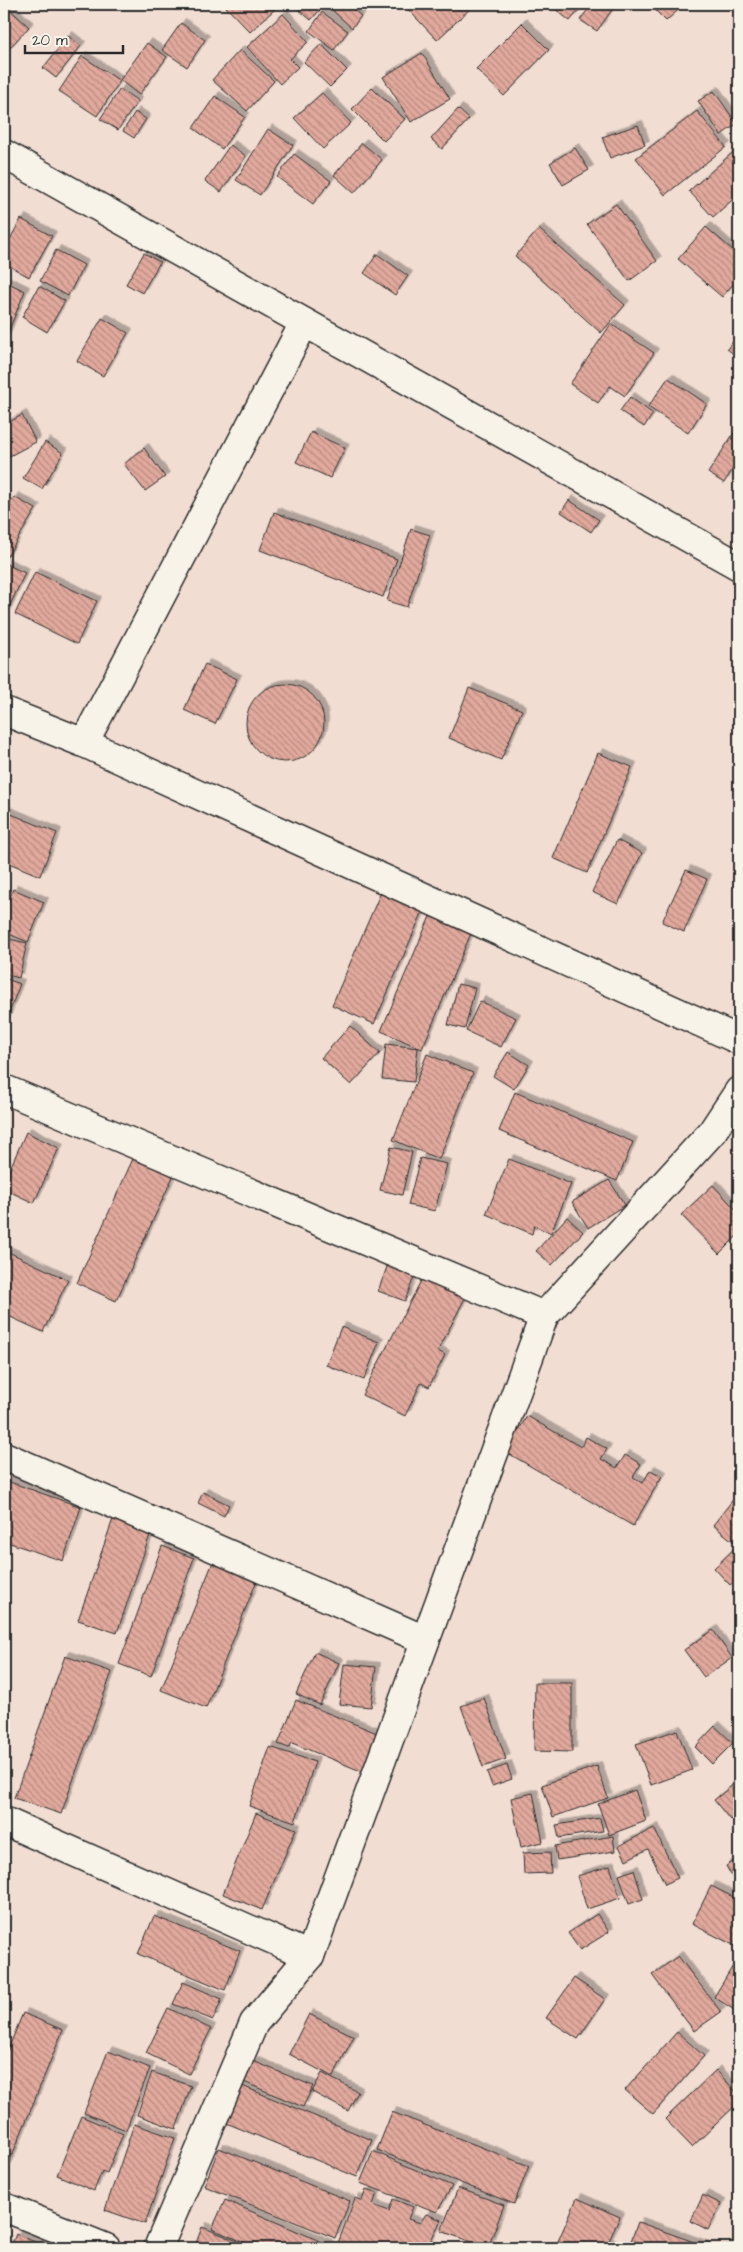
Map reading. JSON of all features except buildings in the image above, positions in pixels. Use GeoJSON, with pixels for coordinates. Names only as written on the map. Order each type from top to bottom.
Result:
{"type":"FeatureCollection","features":[{"type":"Feature","properties":{"kind":"street"},"geometry":{"type":"LineString","coordinates":[[4,156],[738,563]]}},
{"type":"Feature","properties":{"kind":"street"},"geometry":{"type":"LineString","coordinates":[[84,743],[304,322]]}},
{"type":"Feature","properties":{"kind":"street"},"geometry":{"type":"LineString","coordinates":[[4,711],[84,743],[739,1040]]}},
{"type":"Feature","properties":{"kind":"street"},"geometry":{"type":"LineString","coordinates":[[4,1089],[544,1316]]}},
{"type":"Feature","properties":{"kind":"street"},"geometry":{"type":"LineString","coordinates":[[158,2248],[254,2023],[310,1956],[544,1316],[712,1132],[739,1091]]}},
{"type":"Feature","properties":{"kind":"street"},"geometry":{"type":"LineString","coordinates":[[4,1456],[425,1640]]}},
{"type":"Feature","properties":{"kind":"street"},"geometry":{"type":"LineString","coordinates":[[4,1821],[310,1956]]}},
{"type":"Feature","properties":{"kind":"street"},"geometry":{"type":"LineString","coordinates":[[4,2207],[106,2248]]}}]}
